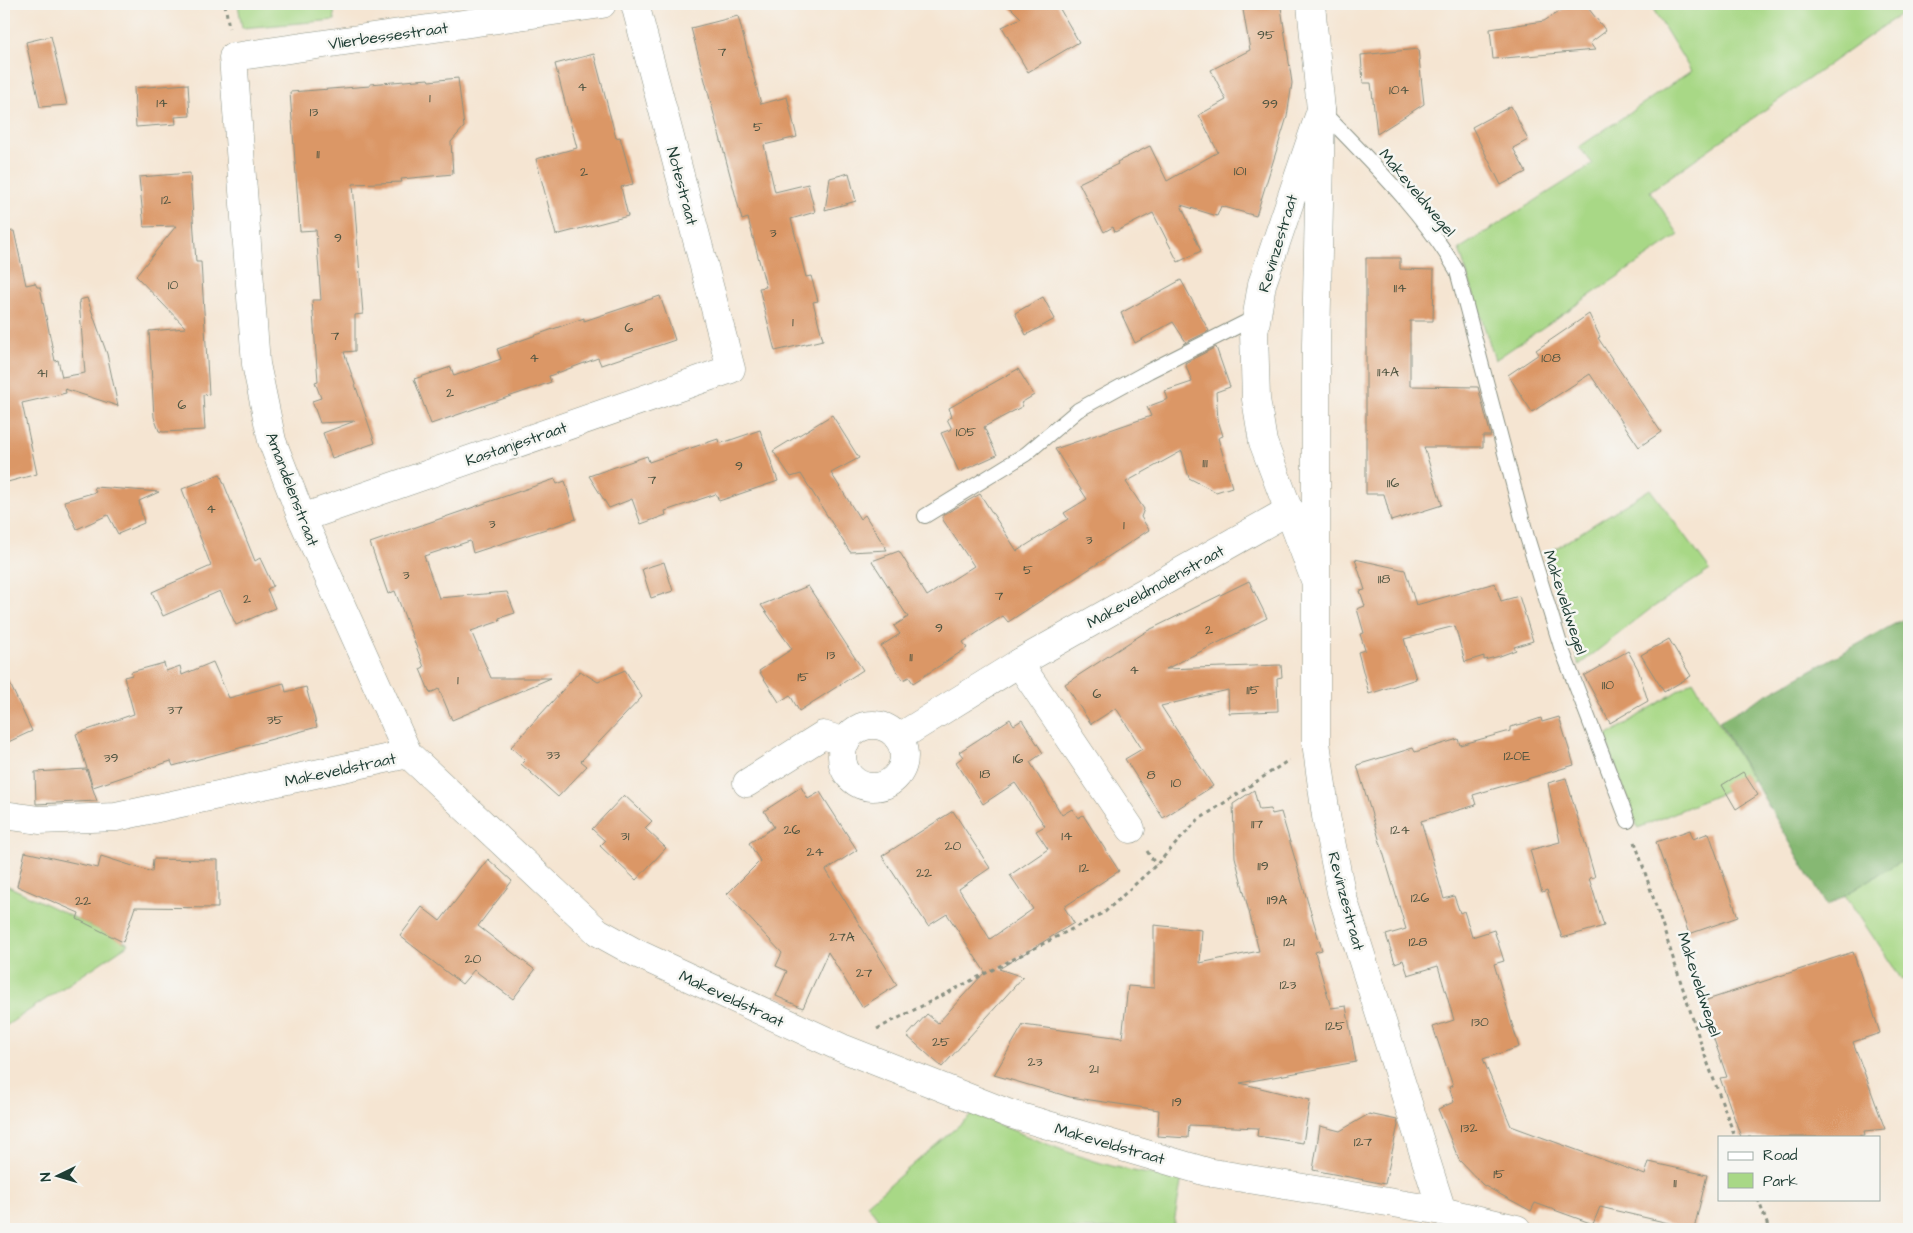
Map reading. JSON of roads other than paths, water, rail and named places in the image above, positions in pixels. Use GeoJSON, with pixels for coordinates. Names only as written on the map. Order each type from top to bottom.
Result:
{"type":"FeatureCollection","features":[{"type":"Feature","properties":{"kind":"street","name":"Vlierbessestraat"},"geometry":{"type":"LineString","coordinates":[[234,57],[602,4]]}},
{"type":"Feature","properties":{"kind":"street","name":"Notestraat"},"geometry":{"type":"LineString","coordinates":[[635,4],[731,369]]}},
{"type":"Feature","properties":{"kind":"street","name":"Revinzestraat"},"geometry":{"type":"LineString","coordinates":[[1311,4],[1321,110],[1314,580],[1316,742],[1326,816],[1341,892],[1442,1211]]}},
{"type":"Feature","properties":{"kind":"street","name":"Amandelenstraat"},"geometry":{"type":"LineString","coordinates":[[234,57],[256,364],[272,441],[302,518],[408,754]]}},
{"type":"Feature","properties":{"kind":"street","name":"Revinzestraat"},"geometry":{"type":"LineString","coordinates":[[1314,580],[1290,510],[1263,442],[1256,400],[1254,342],[1262,284],[1321,110]]}},
{"type":"Feature","properties":{"kind":"street","name":"Kastanjestraat"},"geometry":{"type":"LineString","coordinates":[[302,518],[731,369]]}},
{"type":"Feature","properties":{"kind":"street","name":"Makeveldmolenstraat"},"geometry":{"type":"LineString","coordinates":[[898,738],[1019,663],[1290,510]]}},
{"type":"Feature","properties":{"kind":"street"},"geometry":{"type":"LineString","coordinates":[[1019,663],[1132,829]]}},
{"type":"Feature","properties":{"kind":"street"},"geometry":{"type":"LineString","coordinates":[[878,725],[889,730],[898,738],[904,757],[902,767],[897,776],[889,782],[877,787],[864,785],[852,779],[844,768],[842,755],[846,742],[854,732],[865,726],[878,725]]}},
{"type":"Feature","properties":{"kind":"street"},"geometry":{"type":"LineString","coordinates":[[747,783],[823,735],[846,742]]}},
{"type":"Feature","properties":{"kind":"street","name":"Makeveldstraat"},"geometry":{"type":"LineString","coordinates":[[4,815],[39,820],[116,817],[408,754],[598,932],[636,953],[842,1048],[1010,1114],[1207,1172],[1442,1211],[1516,1229]]}},
{"type":"Feature","properties":{"kind":"lane","name":"Makeveldwegel"},"geometry":{"type":"LineString","coordinates":[[1321,110],[1381,173],[1440,242],[1457,271],[1541,583],[1561,647],[1628,822]]}},
{"type":"Feature","properties":{"kind":"lane"},"geometry":{"type":"LineString","coordinates":[[925,516],[1026,454],[1078,410],[1149,371],[1256,317]]}}]}
